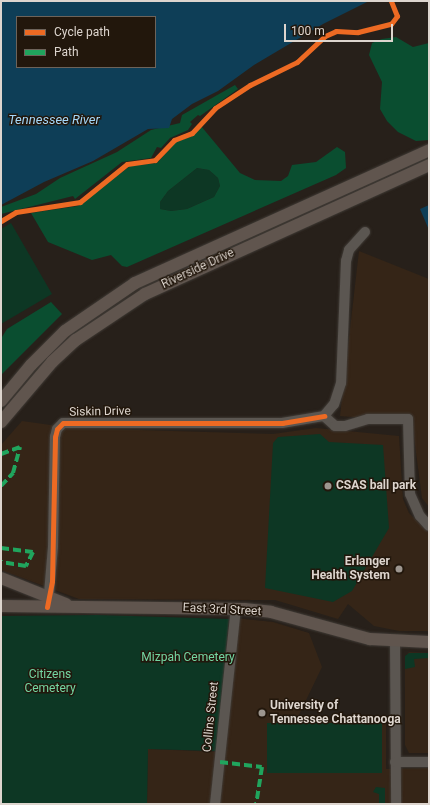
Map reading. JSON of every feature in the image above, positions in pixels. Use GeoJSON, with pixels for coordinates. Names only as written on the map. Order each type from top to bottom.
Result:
{"type":"FeatureCollection","features":[{"type":"Feature","properties":{"kind":"main road","name":"Riverside Drive"},"geometry":{"type":"LineString","coordinates":[[1,401],[32,365],[65,331],[135,283],[429,150]]}},
{"type":"Feature","properties":{"kind":"main road","name":"Riverside Drive"},"geometry":{"type":"LineString","coordinates":[[1,422],[52,362],[76,340],[145,294],[429,165]]}},
{"type":"Feature","properties":{"kind":"main road","name":"East 3rd Street"},"geometry":{"type":"LineString","coordinates":[[1,578],[49,603]]}},
{"type":"Feature","properties":{"kind":"main road","name":"East 3rd Street"},"geometry":{"type":"LineString","coordinates":[[1,606],[49,603],[83,606],[236,609],[271,612],[348,635],[395,642],[429,642]]}},
{"type":"Feature","properties":{"kind":"street"},"geometry":{"type":"LineString","coordinates":[[365,232],[349,250],[346,261],[341,383],[334,404],[324,416],[335,426],[368,418],[408,419],[410,494],[420,516],[429,526]]}},
{"type":"Feature","properties":{"kind":"street","name":"Siskin Drive"},"geometry":{"type":"LineString","coordinates":[[49,603],[55,438],[57,429],[63,423],[282,423],[310,420],[324,416]]}},
{"type":"Feature","properties":{"kind":"street","name":"Collins Street"},"geometry":{"type":"LineString","coordinates":[[215,804],[236,609]]}},
{"type":"Feature","properties":{"kind":"street"},"geometry":{"type":"LineString","coordinates":[[395,642],[396,804]]}},
{"type":"Feature","properties":{"kind":"street"},"geometry":{"type":"LineString","coordinates":[[395,762],[429,762]]}},
{"type":"Feature","properties":{"kind":"shaded area"},"geometry":{"type":"Polygon","coordinates":[[[359,251],[429,279],[429,507],[422,498],[412,422],[340,416],[359,251]]]}},
{"type":"Feature","properties":{"kind":"shaded area"},"geometry":{"type":"Polygon","coordinates":[[[22,421],[72,428],[273,434],[316,428],[399,436],[403,499],[409,513],[429,533],[429,631],[399,631],[374,626],[348,604],[338,619],[275,600],[79,599],[1,570],[1,445],[22,421]]]}},
{"type":"Feature","properties":{"kind":"shaded area","name":"University of Tennessee Chattanooga"},"geometry":{"type":"Polygon","coordinates":[[[235,618],[273,622],[309,633],[322,667],[296,721],[386,720],[386,769],[429,768],[429,804],[147,804],[148,749],[221,752],[235,618]]]}},
{"type":"Feature","properties":{"kind":"shaded area"},"geometry":{"type":"Polygon","coordinates":[[[409,652],[429,653],[429,753],[409,753],[405,745],[405,657],[409,652]]]}},
{"type":"Feature","properties":{"kind":"green space"},"geometry":{"type":"Polygon","coordinates":[[[396,37],[413,47],[429,43],[429,140],[416,141],[398,132],[387,121],[380,109],[382,82],[369,55],[372,43],[382,39],[396,37]]]}},
{"type":"Feature","properties":{"kind":"green space"},"geometry":{"type":"Polygon","coordinates":[[[235,85],[238,89],[200,116],[198,115],[190,122],[192,124],[188,130],[170,138],[161,148],[157,147],[151,158],[122,162],[75,199],[73,196],[1,214],[1,207],[36,194],[60,178],[117,152],[151,130],[180,123],[182,115],[235,85]]]}},
{"type":"Feature","properties":{"kind":"green space"},"geometry":{"type":"Polygon","coordinates":[[[201,126],[240,173],[255,180],[281,181],[288,176],[292,165],[316,162],[337,147],[345,152],[346,168],[336,175],[127,267],[122,266],[111,255],[92,260],[48,242],[31,213],[78,206],[130,166],[157,163],[176,142],[190,137],[201,126]],[[197,168],[168,191],[160,202],[160,209],[171,211],[187,209],[214,197],[220,186],[218,178],[209,170],[197,168]]]}},
{"type":"Feature","properties":{"kind":"green space"},"geometry":{"type":"Polygon","coordinates":[[[197,168],[209,170],[218,178],[220,186],[214,197],[187,209],[171,211],[160,209],[160,202],[168,191],[197,168]]]}},
{"type":"Feature","properties":{"kind":"green space"},"geometry":{"type":"Polygon","coordinates":[[[11,223],[52,294],[1,324],[1,229],[11,223]]]}},
{"type":"Feature","properties":{"kind":"green space"},"geometry":{"type":"Polygon","coordinates":[[[51,302],[62,314],[1,375],[2,337],[7,329],[51,302]]]}},
{"type":"Feature","properties":{"kind":"green space","name":"CSAS ball park"},"geometry":{"type":"Polygon","coordinates":[[[320,434],[329,442],[383,445],[389,528],[352,591],[333,602],[265,588],[273,443],[278,437],[320,434]]]}},
{"type":"Feature","properties":{"kind":"green space"},"geometry":{"type":"Polygon","coordinates":[[[98,615],[229,619],[216,751],[148,749],[147,804],[1,804],[1,616],[98,615]]]}},
{"type":"Feature","properties":{"kind":"green space"},"geometry":{"type":"Polygon","coordinates":[[[409,653],[429,653],[429,658],[414,659],[415,667],[405,669],[405,656],[409,653]]]}},
{"type":"Feature","properties":{"kind":"green space"},"geometry":{"type":"Polygon","coordinates":[[[267,723],[382,723],[382,773],[267,773],[267,723]]]}},
{"type":"Feature","properties":{"kind":"green space"},"geometry":{"type":"Polygon","coordinates":[[[376,787],[385,788],[385,804],[379,804],[379,794],[373,792],[376,787]]]}},
{"type":"Feature","properties":{"kind":"water","name":"Tennessee River"},"geometry":{"type":"Polygon","coordinates":[[[1,1],[369,1],[323,24],[254,65],[218,91],[192,104],[172,119],[169,128],[148,129],[93,161],[44,182],[1,205],[1,1]]]}},
{"type":"Feature","properties":{"kind":"water"},"geometry":{"type":"Polygon","coordinates":[[[429,205],[429,230],[420,209],[429,205]]]}},
{"type":"Feature","properties":{"kind":"marked path"},"geometry":{"type":"LineString","coordinates":[[1,454],[20,447]]}},
{"type":"Feature","properties":{"kind":"marked path"},"geometry":{"type":"LineString","coordinates":[[1,486],[13,473],[20,447]]}},
{"type":"Feature","properties":{"kind":"marked path"},"geometry":{"type":"LineString","coordinates":[[1,548],[33,552],[26,566],[1,562]]}},
{"type":"Feature","properties":{"kind":"marked path"},"geometry":{"type":"LineString","coordinates":[[220,762],[262,767],[256,804]]}},
{"type":"Feature","properties":{"kind":"cycle path"},"geometry":{"type":"LineString","coordinates":[[1,221],[16,212],[80,202],[127,164],[155,160],[174,140],[192,133],[215,108],[250,85],[297,62],[325,36],[336,31],[358,32],[391,24],[397,16],[391,1]]}},
{"type":"Feature","properties":{"kind":"cycle path"},"geometry":{"type":"LineString","coordinates":[[47,607],[52,581],[55,437],[57,429],[63,423],[282,423],[324,416]]}},
{"type":"Feature","properties":{"kind":"place","name":"CSAS ball park"},"geometry":{"type":"Point","coordinates":[328,486]}},
{"type":"Feature","properties":{"kind":"place","name":"Erlanger Health System"},"geometry":{"type":"Point","coordinates":[399,569]}},
{"type":"Feature","properties":{"kind":"place","name":"University of Tennessee Chattanooga"},"geometry":{"type":"Point","coordinates":[262,713]}},
{"type":"Feature","properties":{"kind":"park label","name":"Mizpah Cemetery"},"geometry":{"type":"Point","coordinates":[188,658]}},
{"type":"Feature","properties":{"kind":"park label","name":"Citizens Cemetery"},"geometry":{"type":"Point","coordinates":[50,682]}}]}
